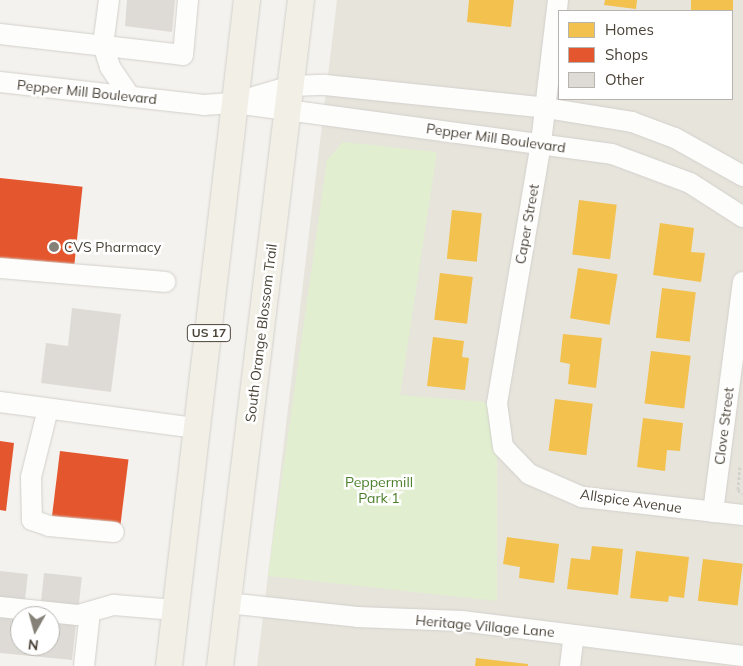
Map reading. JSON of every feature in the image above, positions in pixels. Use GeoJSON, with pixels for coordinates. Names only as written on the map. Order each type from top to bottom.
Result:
{"type":"FeatureCollection","features":[{"type":"Feature","properties":{"kind":"main road","name":"US 17"},"geometry":{"type":"LineString","coordinates":[[169,666],[247,0]]}},
{"type":"Feature","properties":{"kind":"main road","name":"South Orange Blossom Trail"},"geometry":{"type":"LineString","coordinates":[[220,666],[301,0]]}},
{"type":"Feature","properties":{"kind":"street"},"geometry":{"type":"LineString","coordinates":[[109,0],[103,45],[110,67],[130,96]]}},
{"type":"Feature","properties":{"kind":"street"},"geometry":{"type":"LineString","coordinates":[[0,34],[183,55],[188,0]]}},
{"type":"Feature","properties":{"kind":"street","name":"Caper Street"},"geometry":{"type":"LineString","coordinates":[[503,447],[497,403],[541,143],[558,0]]}},
{"type":"Feature","properties":{"kind":"street","name":"Pepper Mill Boulevard"},"geometry":{"type":"LineString","coordinates":[[0,82],[204,105],[289,99],[541,143],[647,164],[690,183],[743,217]]}},
{"type":"Feature","properties":{"kind":"street","name":"Pepper Mill Boulevard"},"geometry":{"type":"LineString","coordinates":[[289,99],[326,85],[546,108],[632,122],[675,138],[743,176]]}},
{"type":"Feature","properties":{"kind":"street"},"geometry":{"type":"LineString","coordinates":[[0,268],[165,282]]}},
{"type":"Feature","properties":{"kind":"street","name":"Clove Street"},"geometry":{"type":"LineString","coordinates":[[714,512],[743,282]]}},
{"type":"Feature","properties":{"kind":"street"},"geometry":{"type":"LineString","coordinates":[[0,402],[196,428]]}},
{"type":"Feature","properties":{"kind":"street"},"geometry":{"type":"LineString","coordinates":[[48,408],[31,477],[32,520],[49,526],[114,532]]}},
{"type":"Feature","properties":{"kind":"street","name":"Allspice Avenue"},"geometry":{"type":"LineString","coordinates":[[503,447],[529,474],[582,497],[743,515]]}},
{"type":"Feature","properties":{"kind":"street","name":"Heritage Village Lane"},"geometry":{"type":"LineString","coordinates":[[227,603],[574,635],[743,656]]}},
{"type":"Feature","properties":{"kind":"street"},"geometry":{"type":"LineString","coordinates":[[0,607],[78,615],[114,605],[175,610]]}},
{"type":"Feature","properties":{"kind":"street"},"geometry":{"type":"LineString","coordinates":[[84,666],[90,612]]}},
{"type":"Feature","properties":{"kind":"street"},"geometry":{"type":"LineString","coordinates":[[570,666],[574,635]]}},
{"type":"Feature","properties":{"kind":"path"},"geometry":{"type":"LineString","coordinates":[[741,462],[738,490],[743,494]]}},
{"type":"Feature","properties":{"kind":"shaded area"},"geometry":{"type":"Polygon","coordinates":[[[337,0],[743,0],[743,666],[257,666],[337,0]]]}},
{"type":"Feature","properties":{"kind":"green space","name":"Peppermill Park 1"},"geometry":{"type":"Polygon","coordinates":[[[343,142],[437,152],[400,395],[497,403],[497,601],[268,576],[327,160],[343,142]]]}},
{"type":"Feature","properties":{"kind":"building: Homes"},"geometry":{"type":"Polygon","coordinates":[[[469,0],[514,0],[511,27],[467,22],[469,0]]]}},
{"type":"Feature","properties":{"kind":"building: Homes"},"geometry":{"type":"Polygon","coordinates":[[[605,0],[637,0],[636,9],[604,5],[605,0]]]}},
{"type":"Feature","properties":{"kind":"building: Homes"},"geometry":{"type":"Polygon","coordinates":[[[691,0],[733,0],[733,10],[691,10],[691,0]]]}},
{"type":"Feature","properties":{"kind":"building: Homes"},"geometry":{"type":"Polygon","coordinates":[[[579,200],[617,205],[610,259],[572,255],[579,200]]]}},
{"type":"Feature","properties":{"kind":"building: Homes"},"geometry":{"type":"Polygon","coordinates":[[[452,210],[482,213],[477,262],[447,259],[452,210]]]}},
{"type":"Feature","properties":{"kind":"building: Homes"},"geometry":{"type":"Polygon","coordinates":[[[660,223],[694,228],[691,252],[705,253],[701,282],[653,275],[660,223]]]}},
{"type":"Feature","properties":{"kind":"building: Homes"},"geometry":{"type":"Polygon","coordinates":[[[578,268],[618,274],[610,325],[570,318],[578,268]]]}},
{"type":"Feature","properties":{"kind":"building: Homes"},"geometry":{"type":"Polygon","coordinates":[[[440,273],[473,277],[467,324],[434,320],[440,273]]]}},
{"type":"Feature","properties":{"kind":"building: Homes"},"geometry":{"type":"Polygon","coordinates":[[[662,288],[696,292],[690,342],[656,338],[662,288]]]}},
{"type":"Feature","properties":{"kind":"building: Homes"},"geometry":{"type":"Polygon","coordinates":[[[563,334],[602,338],[596,388],[568,384],[570,364],[560,362],[563,334]]]}},
{"type":"Feature","properties":{"kind":"building: Homes"},"geometry":{"type":"Polygon","coordinates":[[[433,337],[464,341],[462,357],[469,358],[465,390],[427,386],[433,337]]]}},
{"type":"Feature","properties":{"kind":"building: Homes"},"geometry":{"type":"Polygon","coordinates":[[[651,351],[691,356],[684,408],[645,404],[651,351]]]}},
{"type":"Feature","properties":{"kind":"building: Homes"},"geometry":{"type":"Polygon","coordinates":[[[555,399],[593,404],[586,455],[549,451],[555,399]]]}},
{"type":"Feature","properties":{"kind":"building: Homes"},"geometry":{"type":"Polygon","coordinates":[[[643,418],[683,423],[680,451],[667,450],[665,471],[637,467],[643,418]]]}},
{"type":"Feature","properties":{"kind":"building: Homes"},"geometry":{"type":"Polygon","coordinates":[[[507,537],[559,544],[554,583],[519,578],[520,567],[503,564],[507,537]]]}},
{"type":"Feature","properties":{"kind":"building: Homes"},"geometry":{"type":"Polygon","coordinates":[[[592,546],[623,549],[618,595],[567,589],[571,558],[590,560],[592,546]]]}},
{"type":"Feature","properties":{"kind":"building: Homes"},"geometry":{"type":"Polygon","coordinates":[[[636,551],[689,557],[684,598],[669,596],[668,602],[630,598],[636,551]]]}},
{"type":"Feature","properties":{"kind":"building: Homes"},"geometry":{"type":"Polygon","coordinates":[[[703,559],[743,564],[738,606],[698,601],[703,559]]]}},
{"type":"Feature","properties":{"kind":"building: Homes"},"geometry":{"type":"Polygon","coordinates":[[[476,658],[528,664],[528,666],[475,666],[476,658]]]}},
{"type":"Feature","properties":{"kind":"building: Shops","name":"CVS Pharmacy"},"geometry":{"type":"Polygon","coordinates":[[[0,178],[83,187],[74,268],[0,260],[0,178]]]}},
{"type":"Feature","properties":{"kind":"building: Shops"},"geometry":{"type":"Polygon","coordinates":[[[0,441],[14,443],[6,511],[0,510],[0,441]]]}},
{"type":"Feature","properties":{"kind":"building: Shops"},"geometry":{"type":"Polygon","coordinates":[[[60,451],[128,459],[120,526],[52,518],[60,451]]]}},
{"type":"Feature","properties":{"kind":"building: Other"},"geometry":{"type":"Polygon","coordinates":[[[127,0],[175,0],[172,32],[125,26],[127,0]]]}},
{"type":"Feature","properties":{"kind":"building: Other"},"geometry":{"type":"Polygon","coordinates":[[[72,308],[121,314],[111,392],[41,383],[46,343],[68,346],[72,308]]]}},
{"type":"Feature","properties":{"kind":"building: Other"},"geometry":{"type":"Polygon","coordinates":[[[0,571],[28,574],[25,601],[0,598],[0,571]]]}},
{"type":"Feature","properties":{"kind":"building: Other"},"geometry":{"type":"Polygon","coordinates":[[[44,573],[82,577],[78,609],[41,605],[44,573]]]}},
{"type":"Feature","properties":{"kind":"building: Other"},"geometry":{"type":"Polygon","coordinates":[[[0,616],[10,617],[10,654],[0,653],[0,616]]]}},
{"type":"Feature","properties":{"kind":"building: Other"},"geometry":{"type":"Polygon","coordinates":[[[60,622],[76,624],[72,660],[31,656],[60,656],[60,622]]]}},
{"type":"Feature","properties":{"kind":"place","name":"CVS Pharmacy"},"geometry":{"type":"Point","coordinates":[54,247]}}]}
